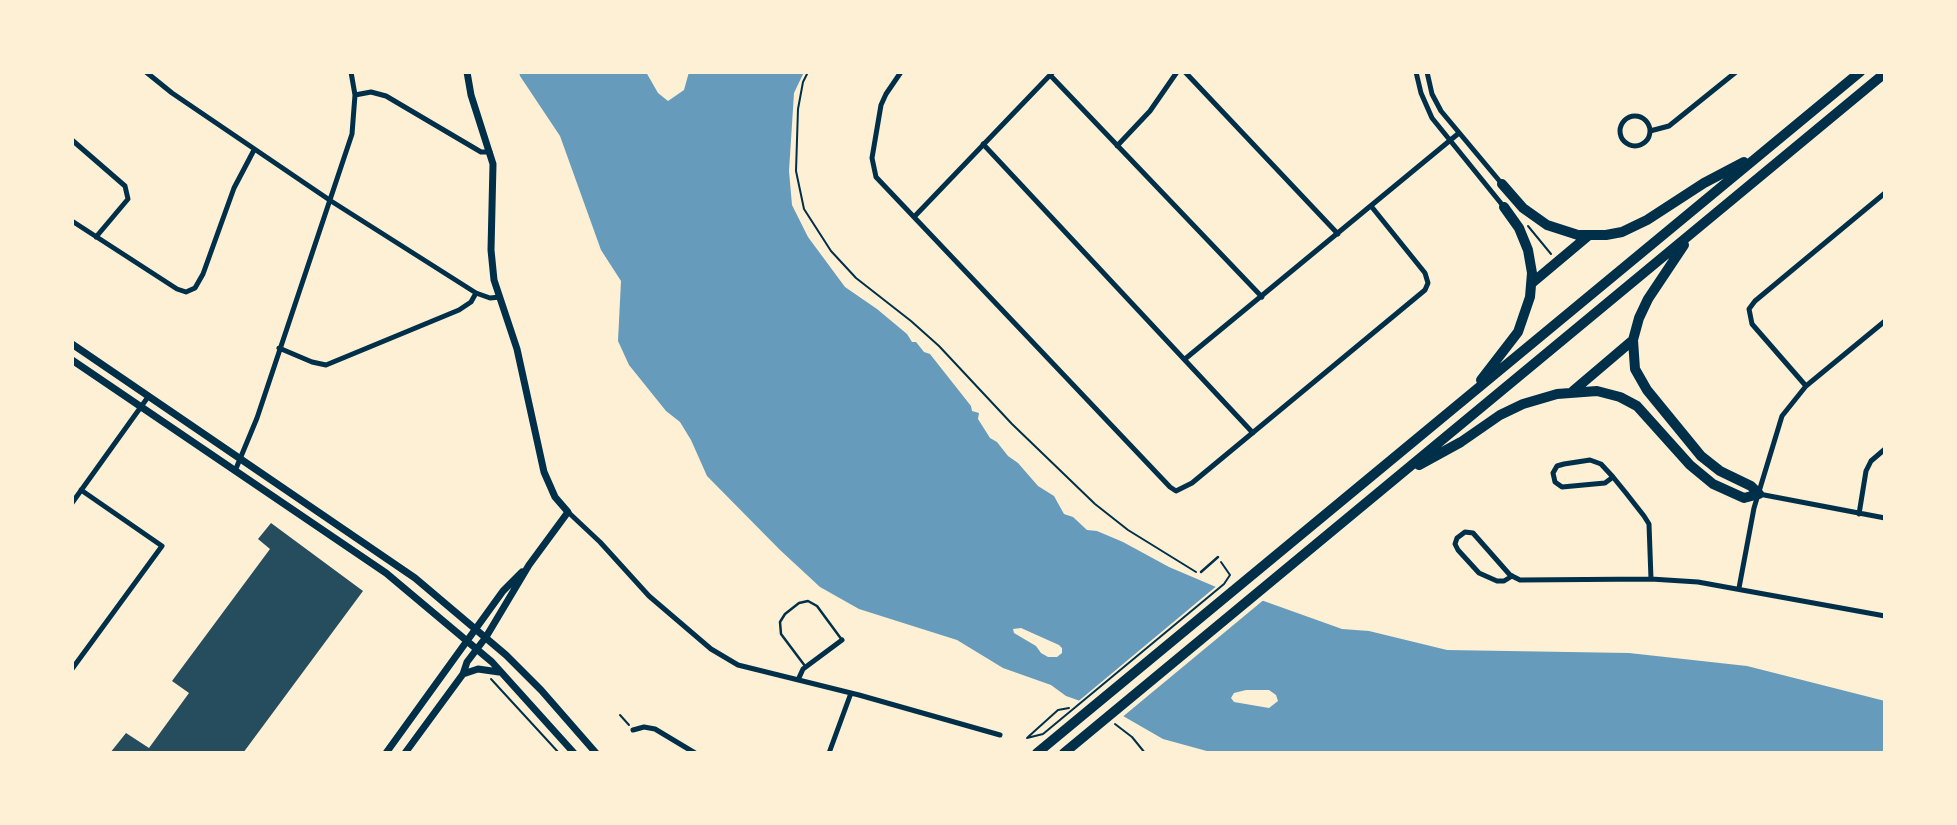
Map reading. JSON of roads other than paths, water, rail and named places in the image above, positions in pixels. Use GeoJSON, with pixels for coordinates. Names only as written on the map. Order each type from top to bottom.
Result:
{"type":"FeatureCollection","features":[{"type":"Feature","properties":{"kind":"highway"},"geometry":{"type":"LineString","coordinates":[[1037,753],[1228,587],[1467,397],[1860,72]]}},
{"type":"Feature","properties":{"kind":"highway"},"geometry":{"type":"LineString","coordinates":[[1063,753],[1885,73]]}},
{"type":"Feature","properties":{"kind":"highway"},"geometry":{"type":"LineString","coordinates":[[1502,184],[1523,208],[1541,221],[1565,232],[1588,236],[1614,234],[1639,224],[1704,183],[1763,152]]}},
{"type":"Feature","properties":{"kind":"highway"},"geometry":{"type":"LineString","coordinates":[[1467,397],[1518,332],[1528,309],[1532,283],[1530,256],[1524,239],[1504,207]]}},
{"type":"Feature","properties":{"kind":"highway"},"geometry":{"type":"LineString","coordinates":[[1532,283],[1588,236]]}},
{"type":"Feature","properties":{"kind":"highway"},"geometry":{"type":"LineString","coordinates":[[1397,478],[1461,442],[1508,411],[1539,398],[1573,392],[1604,392],[1632,402],[1650,417],[1703,477],[1735,495],[1748,498],[1759,494],[1751,486],[1714,467],[1691,445],[1640,380],[1634,363],[1633,340],[1636,323],[1644,306],[1690,236]]}},
{"type":"Feature","properties":{"kind":"highway"},"geometry":{"type":"LineString","coordinates":[[1573,392],[1633,340]]}},
{"type":"Feature","properties":{"kind":"main road"},"geometry":{"type":"LineString","coordinates":[[405,753],[463,674],[467,662],[486,637],[529,565],[568,512],[556,500],[544,472],[517,349],[492,267],[494,180],[490,152],[471,95],[467,72]]}},
{"type":"Feature","properties":{"kind":"main road"},"geometry":{"type":"LineString","coordinates":[[72,344],[394,562],[486,637],[534,682],[596,753]]}},
{"type":"Feature","properties":{"kind":"main road"},"geometry":{"type":"LineString","coordinates":[[72,360],[375,565],[478,648],[574,753]]}},
{"type":"Feature","properties":{"kind":"main road"},"geometry":{"type":"LineString","coordinates":[[386,753],[503,591],[529,565]]}},
{"type":"Feature","properties":{"kind":"main road"},"geometry":{"type":"LineString","coordinates":[[463,674],[478,669],[500,672]]}},
{"type":"Feature","properties":{"kind":"street"},"geometry":{"type":"LineString","coordinates":[[146,72],[172,93],[331,201],[476,293],[491,299],[500,297]]}},
{"type":"Feature","properties":{"kind":"street"},"geometry":{"type":"LineString","coordinates":[[235,471],[242,458],[352,134],[355,95],[351,72]]}},
{"type":"Feature","properties":{"kind":"street"},"geometry":{"type":"LineString","coordinates":[[901,72],[883,99],[872,163],[881,183],[1170,487],[1179,490],[1192,483],[1426,288],[1428,283],[1425,273],[1371,206]]}},
{"type":"Feature","properties":{"kind":"street"},"geometry":{"type":"LineString","coordinates":[[1117,146],[1150,111],[1177,72]]}},
{"type":"Feature","properties":{"kind":"street"},"geometry":{"type":"LineString","coordinates":[[1185,72],[1338,234]]}},
{"type":"Feature","properties":{"kind":"street"},"geometry":{"type":"LineString","coordinates":[[1416,72],[1426,107],[1504,207]]}},
{"type":"Feature","properties":{"kind":"street"},"geometry":{"type":"LineString","coordinates":[[1427,72],[1434,98],[1502,184]]}},
{"type":"Feature","properties":{"kind":"street"},"geometry":{"type":"LineString","coordinates":[[1650,131],[1669,126],[1736,72]]}},
{"type":"Feature","properties":{"kind":"street"},"geometry":{"type":"LineString","coordinates":[[914,218],[1051,73],[1262,297]]}},
{"type":"Feature","properties":{"kind":"street"},"geometry":{"type":"LineString","coordinates":[[355,95],[371,92],[386,96],[481,152],[490,152]]}},
{"type":"Feature","properties":{"kind":"street"},"geometry":{"type":"LineString","coordinates":[[1635,116],[1647,122],[1650,131],[1646,141],[1637,145],[1623,140],[1620,131],[1622,122],[1635,116]]}},
{"type":"Feature","properties":{"kind":"street"},"geometry":{"type":"LineString","coordinates":[[1185,359],[1459,133]]}},
{"type":"Feature","properties":{"kind":"street"},"geometry":{"type":"LineString","coordinates":[[72,140],[125,186],[128,199],[96,237]]}},
{"type":"Feature","properties":{"kind":"street"},"geometry":{"type":"LineString","coordinates":[[983,144],[1253,433]]}},
{"type":"Feature","properties":{"kind":"street"},"geometry":{"type":"LineString","coordinates":[[72,221],[177,289],[186,292],[195,288],[203,274],[234,188],[254,150]]}},
{"type":"Feature","properties":{"kind":"street"},"geometry":{"type":"LineString","coordinates":[[1806,386],[1752,324],[1749,309],[1755,301],[1885,193]]}},
{"type":"Feature","properties":{"kind":"street"},"geometry":{"type":"LineString","coordinates":[[279,348],[326,365],[459,310],[471,302],[476,293]]}},
{"type":"Feature","properties":{"kind":"street"},"geometry":{"type":"LineString","coordinates":[[1739,588],[1754,508],[1773,438],[1782,416],[1806,386],[1885,321]]}},
{"type":"Feature","properties":{"kind":"street"},"geometry":{"type":"LineString","coordinates":[[72,503],[148,397]]}},
{"type":"Feature","properties":{"kind":"street"},"geometry":{"type":"LineString","coordinates":[[1859,514],[1866,471],[1871,461],[1885,449]]}},
{"type":"Feature","properties":{"kind":"street"},"geometry":{"type":"LineString","coordinates":[[1613,477],[1605,483],[1562,487],[1555,482],[1553,473],[1560,465],[1594,460],[1613,477],[1649,523],[1651,579]]}},
{"type":"Feature","properties":{"kind":"street"},"geometry":{"type":"LineString","coordinates":[[72,668],[162,546],[81,490]]}},
{"type":"Feature","properties":{"kind":"street"},"geometry":{"type":"LineString","coordinates":[[1759,494],[1885,519]]}},
{"type":"Feature","properties":{"kind":"street"},"geometry":{"type":"LineString","coordinates":[[568,512],[600,542],[649,596],[711,649],[742,667],[851,693],[1000,735]]}},
{"type":"Feature","properties":{"kind":"street"},"geometry":{"type":"LineString","coordinates":[[1512,576],[1502,581],[1479,573],[1458,550],[1455,544],[1457,538],[1465,532],[1473,533],[1512,576],[1523,580],[1651,579],[1698,582],[1885,616]]}},
{"type":"Feature","properties":{"kind":"street"},"geometry":{"type":"LineString","coordinates":[[798,680],[806,666],[842,640]]}},
{"type":"Feature","properties":{"kind":"street"},"geometry":{"type":"LineString","coordinates":[[829,753],[851,693]]}},
{"type":"Feature","properties":{"kind":"street"},"geometry":{"type":"LineString","coordinates":[[633,730],[643,727],[655,729],[695,753]]}},
{"type":"Feature","properties":{"kind":"lane"},"geometry":{"type":"LineString","coordinates":[[1201,572],[1219,559]]}},
{"type":"Feature","properties":{"kind":"lane"},"geometry":{"type":"LineString","coordinates":[[806,666],[781,634],[780,622],[785,614],[799,603],[808,601],[817,606],[842,640]]}},
{"type":"Feature","properties":{"kind":"water"},"geometry":{"type":"Polygon","coordinates":[[[519,72],[646,72],[658,93],[668,101],[684,90],[689,72],[804,72],[794,93],[789,171],[792,205],[808,237],[845,287],[877,309],[907,334],[912,342],[916,342],[924,352],[930,354],[971,406],[972,411],[979,413],[978,419],[990,438],[1018,463],[1038,486],[1054,496],[1064,514],[1073,517],[1087,530],[1097,531],[1123,542],[1169,567],[1216,587],[1233,590],[1342,629],[1369,631],[1447,650],[1629,653],[1747,666],[1885,701],[1885,753],[1214,753],[1163,739],[1123,716],[1066,696],[1051,685],[1003,668],[957,640],[859,609],[820,587],[707,476],[680,422],[666,411],[629,365],[618,341],[621,281],[601,250],[560,136],[519,72]],[[1021,628],[1013,629],[1014,633],[1036,646],[1041,653],[1048,657],[1057,657],[1062,653],[1059,645],[1021,628]],[[1269,690],[1234,693],[1231,698],[1234,702],[1269,708],[1278,701],[1276,695],[1269,690]]]}}]}
